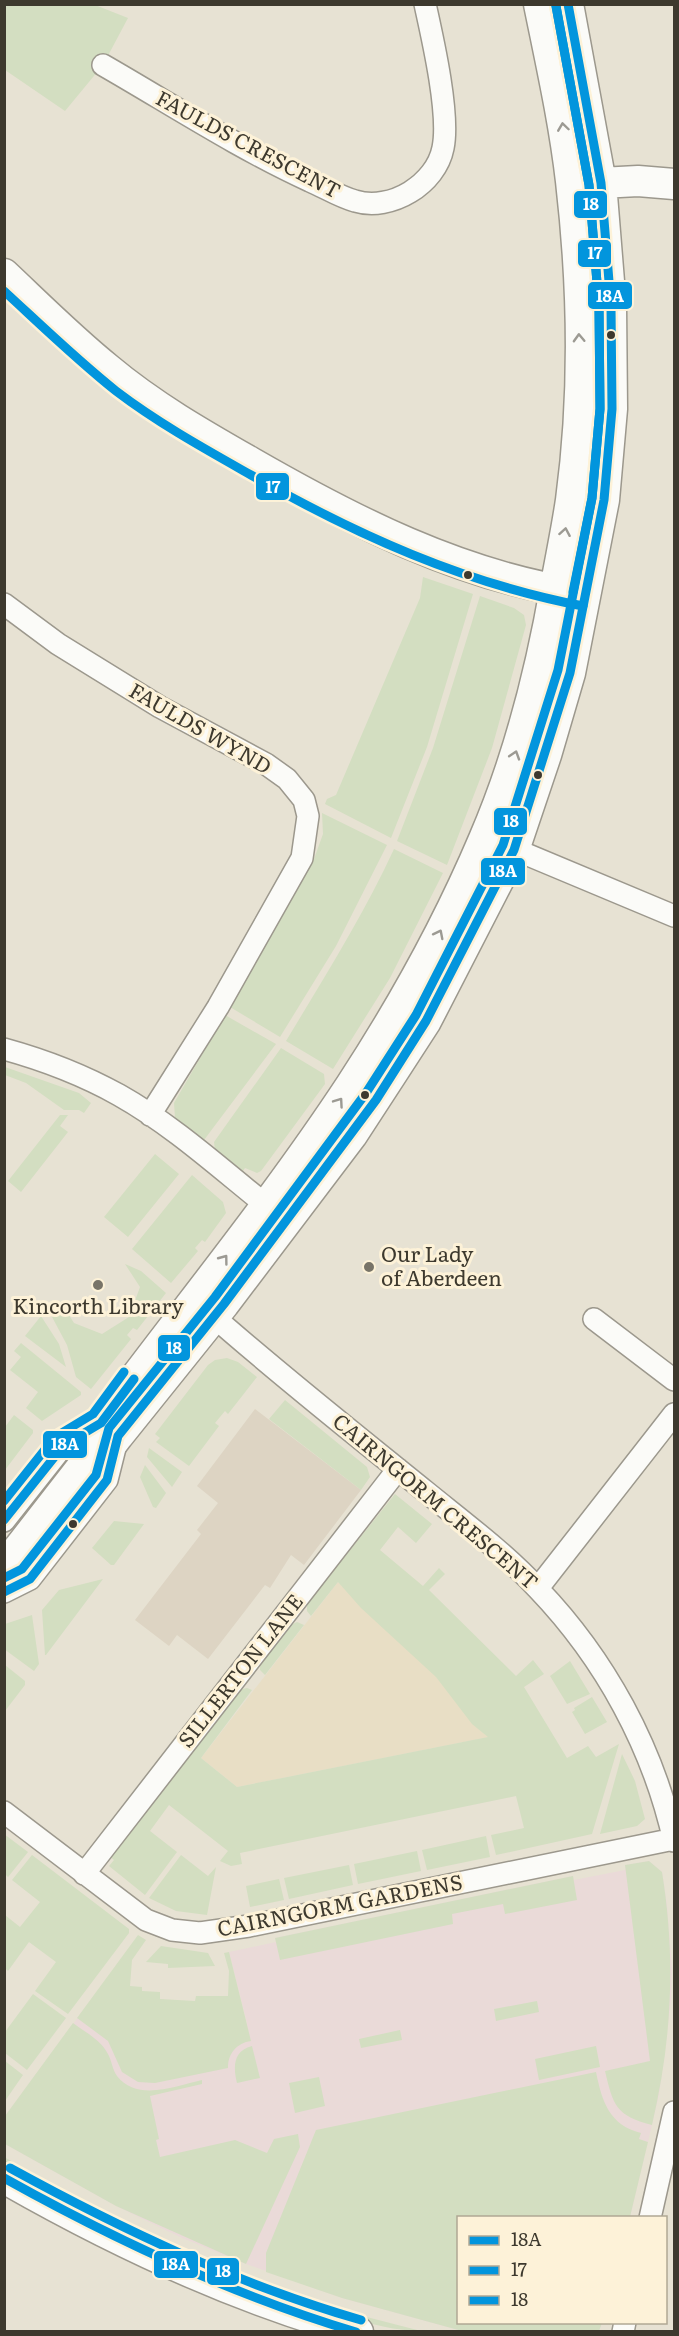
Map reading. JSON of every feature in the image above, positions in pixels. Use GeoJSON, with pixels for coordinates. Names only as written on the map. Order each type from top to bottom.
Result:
{"type":"FeatureCollection","features":[{"type":"Feature","properties":{"kind":"street","name":"FAULDS CRESCENT"},"geometry":{"type":"LineString","coordinates":[[103,66],[280,167],[356,202],[379,203],[417,187],[434,172],[443,150],[445,128],[425,4]]}},
{"type":"Feature","properties":{"kind":"street"},"geometry":{"type":"LineString","coordinates":[[4,1568],[85,1463],[89,1441],[109,1430],[275,1213],[422,966],[485,837],[506,784],[533,693],[555,590],[571,498],[578,415],[578,290],[571,185],[560,102],[539,4]]}},
{"type":"Feature","properties":{"kind":"street"},"geometry":{"type":"LineString","coordinates":[[275,1213],[352,1135],[426,1021],[514,850],[546,755],[570,673],[604,500],[612,409],[611,306],[601,183],[568,4]]}},
{"type":"Feature","properties":{"kind":"street"},"geometry":{"type":"LineString","coordinates":[[571,185],[638,181],[675,184]]}},
{"type":"Feature","properties":{"kind":"street"},"geometry":{"type":"LineString","coordinates":[[4,274],[109,370],[185,424],[336,509],[409,544],[515,580],[555,590],[585,594]]}},
{"type":"Feature","properties":{"kind":"street","name":"FAULDS WYND"},"geometry":{"type":"LineString","coordinates":[[4,604],[58,644],[160,707],[266,764],[287,779],[304,800],[308,816],[302,858],[218,1007],[150,1115]]}},
{"type":"Feature","properties":{"kind":"street"},"geometry":{"type":"LineString","coordinates":[[485,837],[675,916]]}},
{"type":"Feature","properties":{"kind":"street"},"geometry":{"type":"LineString","coordinates":[[4,1049],[89,1080],[150,1115],[275,1213]]}},
{"type":"Feature","properties":{"kind":"street","name":"CAIRNGORM CRESCENT"},"geometry":{"type":"LineString","coordinates":[[204,1308],[538,1588],[582,1640],[622,1704],[649,1759],[666,1805],[674,1839]]}},
{"type":"Feature","properties":{"kind":"street"},"geometry":{"type":"LineString","coordinates":[[594,1318],[675,1380]]}},
{"type":"Feature","properties":{"kind":"street"},"geometry":{"type":"LineString","coordinates":[[538,1588],[675,1414]]}},
{"type":"Feature","properties":{"kind":"street"},"geometry":{"type":"LineString","coordinates":[[4,1521],[63,1445],[109,1430]]}},
{"type":"Feature","properties":{"kind":"street"},"geometry":{"type":"LineString","coordinates":[[4,1592],[30,1579],[107,1480],[109,1430]]}},
{"type":"Feature","properties":{"kind":"street","name":"SILLERTON LANE"},"geometry":{"type":"LineString","coordinates":[[84,1874],[398,1469]]}},
{"type":"Feature","properties":{"kind":"street","name":"CAIRNGORM GARDENS"},"geometry":{"type":"LineString","coordinates":[[4,1812],[146,1920],[172,1930],[214,1932],[674,1839]]}},
{"type":"Feature","properties":{"kind":"street"},"geometry":{"type":"LineString","coordinates":[[650,2216],[671,2143],[675,2112]]}},
{"type":"Feature","properties":{"kind":"street"},"geometry":{"type":"LineString","coordinates":[[4,2178],[113,2237],[188,2271],[259,2299],[358,2331]]}},
{"type":"Feature","properties":{"kind":"shaded area"},"geometry":{"type":"Polygon","coordinates":[[[255,1409],[361,1490],[304,1565],[291,1555],[270,1588],[265,1585],[208,1659],[177,1635],[169,1646],[135,1620],[201,1534],[197,1530],[218,1503],[197,1486],[255,1409]]]}},
{"type":"Feature","properties":{"kind":"shaded area"},"geometry":{"type":"Polygon","coordinates":[[[338,1582],[422,1659],[489,1737],[237,1787],[201,1758],[338,1582]]]}},
{"type":"Feature","properties":{"kind":"shaded area"},"geometry":{"type":"Polygon","coordinates":[[[649,1861],[662,1872],[672,1968],[671,2000],[659,2095],[630,2216],[457,2216],[457,2324],[602,2324],[599,2331],[462,2331],[342,2298],[246,2264],[180,2237],[116,2206],[5,2144],[5,2116],[108,1977],[163,2039],[247,2023],[229,1952],[276,1942],[275,1938],[573,1876],[574,1880],[625,1870],[625,1865],[649,1861]]]}},
{"type":"Feature","properties":{"kind":"green space"},"geometry":{"type":"Polygon","coordinates":[[[4,5],[95,5],[128,18],[103,65],[65,111],[5,70],[4,5]]]}},
{"type":"Feature","properties":{"kind":"green space"},"geometry":{"type":"Polygon","coordinates":[[[423,577],[473,594],[427,747],[391,838],[325,804],[327,799],[336,795],[420,598],[423,577]]]}},
{"type":"Feature","properties":{"kind":"green space"},"geometry":{"type":"Polygon","coordinates":[[[480,596],[514,608],[524,615],[526,625],[492,748],[447,865],[397,841],[433,748],[480,596]]]}},
{"type":"Feature","properties":{"kind":"green space"},"geometry":{"type":"Polygon","coordinates":[[[322,813],[387,845],[336,946],[280,1037],[230,1007],[314,859],[323,834],[322,813]]]}},
{"type":"Feature","properties":{"kind":"green space"},"geometry":{"type":"Polygon","coordinates":[[[394,849],[443,873],[390,978],[333,1069],[286,1041],[356,923],[394,849]]]}},
{"type":"Feature","properties":{"kind":"green space"},"geometry":{"type":"Polygon","coordinates":[[[225,1015],[276,1044],[204,1140],[175,1118],[174,1103],[225,1015]]]}},
{"type":"Feature","properties":{"kind":"green space"},"geometry":{"type":"Polygon","coordinates":[[[281,1048],[324,1074],[325,1084],[261,1171],[257,1173],[245,1168],[243,1171],[215,1150],[214,1142],[281,1048]]]}},
{"type":"Feature","properties":{"kind":"green space"},"geometry":{"type":"Polygon","coordinates":[[[5,1067],[79,1093],[91,1103],[84,1113],[79,1110],[64,1110],[26,1083],[5,1075],[5,1067]]]}},
{"type":"Feature","properties":{"kind":"green space"},"geometry":{"type":"Polygon","coordinates":[[[60,1115],[68,1115],[60,1126],[68,1132],[21,1192],[8,1181],[60,1115]]]}},
{"type":"Feature","properties":{"kind":"green space"},"geometry":{"type":"Polygon","coordinates":[[[155,1154],[179,1174],[128,1237],[104,1217],[155,1154]]]}},
{"type":"Feature","properties":{"kind":"green space"},"geometry":{"type":"Polygon","coordinates":[[[192,1175],[223,1202],[226,1213],[205,1242],[202,1240],[195,1248],[198,1251],[171,1283],[132,1249],[192,1175]]]}},
{"type":"Feature","properties":{"kind":"green space"},"geometry":{"type":"Polygon","coordinates":[[[125,1264],[141,1271],[166,1293],[137,1330],[133,1328],[127,1335],[131,1339],[91,1389],[76,1377],[67,1345],[51,1315],[60,1301],[74,1323],[102,1334],[129,1317],[140,1287],[125,1264]]]}},
{"type":"Feature","properties":{"kind":"green space"},"geometry":{"type":"Polygon","coordinates":[[[41,1316],[59,1344],[66,1367],[25,1336],[41,1316]]]}},
{"type":"Feature","properties":{"kind":"green space"},"geometry":{"type":"Polygon","coordinates":[[[21,1343],[81,1392],[81,1395],[42,1421],[26,1408],[38,1392],[10,1370],[21,1357],[14,1351],[21,1343]]]}},
{"type":"Feature","properties":{"kind":"green space"},"geometry":{"type":"Polygon","coordinates":[[[227,1358],[238,1362],[257,1377],[228,1414],[225,1411],[215,1423],[219,1426],[189,1466],[156,1442],[160,1438],[155,1434],[208,1365],[215,1360],[227,1358]]]}},
{"type":"Feature","properties":{"kind":"green space"},"geometry":{"type":"Polygon","coordinates":[[[285,1400],[367,1467],[370,1477],[361,1490],[269,1419],[285,1400]]]}},
{"type":"Feature","properties":{"kind":"green space"},"geometry":{"type":"Polygon","coordinates":[[[14,1415],[33,1430],[33,1433],[5,1470],[5,1427],[14,1415]]]}},
{"type":"Feature","properties":{"kind":"green space"},"geometry":{"type":"Polygon","coordinates":[[[149,1448],[182,1472],[172,1487],[147,1457],[149,1448]]]}},
{"type":"Feature","properties":{"kind":"green space"},"geometry":{"type":"Polygon","coordinates":[[[145,1465],[166,1493],[156,1508],[153,1507],[140,1477],[145,1465]]]}},
{"type":"Feature","properties":{"kind":"green space"},"geometry":{"type":"Polygon","coordinates":[[[395,1494],[432,1524],[416,1543],[398,1527],[380,1550],[423,1586],[439,1568],[445,1574],[429,1590],[516,1676],[533,1660],[544,1674],[524,1687],[567,1758],[588,1746],[596,1757],[619,1744],[592,1834],[496,1855],[491,1835],[524,1828],[516,1796],[240,1853],[242,1864],[231,1866],[220,1861],[228,1851],[169,1805],[150,1831],[177,1852],[145,1895],[109,1866],[114,1860],[109,1856],[238,1690],[247,1688],[252,1690],[201,1758],[237,1787],[488,1737],[472,1724],[436,1677],[361,1608],[338,1582],[311,1616],[307,1611],[307,1604],[395,1494]]]}},
{"type":"Feature","properties":{"kind":"green space"},"geometry":{"type":"Polygon","coordinates":[[[114,1521],[144,1524],[114,1565],[111,1565],[92,1548],[114,1521]]]}},
{"type":"Feature","properties":{"kind":"green space"},"geometry":{"type":"Polygon","coordinates":[[[103,1579],[45,1655],[42,1610],[59,1590],[103,1579]]]}},
{"type":"Feature","properties":{"kind":"green space"},"geometry":{"type":"Polygon","coordinates":[[[32,1615],[39,1664],[34,1671],[4,1649],[5,1624],[32,1615]]]}},
{"type":"Feature","properties":{"kind":"green space"},"geometry":{"type":"Polygon","coordinates":[[[297,1622],[304,1625],[265,1675],[260,1670],[260,1664],[291,1625],[297,1622]]]}},
{"type":"Feature","properties":{"kind":"green space"},"geometry":{"type":"Polygon","coordinates":[[[570,1661],[590,1694],[567,1704],[550,1676],[570,1661]]]}},
{"type":"Feature","properties":{"kind":"green space"},"geometry":{"type":"Polygon","coordinates":[[[5,1665],[25,1681],[25,1685],[5,1711],[5,1665]]]}},
{"type":"Feature","properties":{"kind":"green space"},"geometry":{"type":"Polygon","coordinates":[[[592,1697],[607,1722],[585,1734],[572,1712],[574,1708],[592,1697]]]}},
{"type":"Feature","properties":{"kind":"green space"},"geometry":{"type":"Polygon","coordinates":[[[622,1754],[635,1781],[645,1819],[637,1826],[600,1834],[622,1754]]]}},
{"type":"Feature","properties":{"kind":"green space"},"geometry":{"type":"Polygon","coordinates":[[[4,1834],[28,1852],[8,1877],[5,1874],[4,1834]]]}},
{"type":"Feature","properties":{"kind":"green space"},"geometry":{"type":"Polygon","coordinates":[[[486,1836],[490,1857],[427,1870],[422,1850],[486,1836]]]}},
{"type":"Feature","properties":{"kind":"green space"},"geometry":{"type":"Polygon","coordinates":[[[417,1851],[421,1871],[358,1884],[354,1864],[417,1851]]]}},
{"type":"Feature","properties":{"kind":"green space"},"geometry":{"type":"Polygon","coordinates":[[[32,1855],[129,1929],[129,1933],[68,2014],[35,1991],[56,1962],[29,1942],[8,1971],[5,1968],[5,1915],[20,1927],[40,1902],[12,1880],[32,1855]]]}},
{"type":"Feature","properties":{"kind":"green space"},"geometry":{"type":"Polygon","coordinates":[[[181,1855],[208,1876],[216,1867],[207,1915],[176,1911],[149,1898],[181,1855]]]}},
{"type":"Feature","properties":{"kind":"green space"},"geometry":{"type":"Polygon","coordinates":[[[649,1861],[662,1872],[670,1967],[668,2030],[652,2125],[623,2113],[614,2101],[605,2071],[650,2061],[625,1865],[649,1861]]]}},
{"type":"Feature","properties":{"kind":"green space"},"geometry":{"type":"Polygon","coordinates":[[[349,1865],[353,1885],[289,1899],[284,1878],[349,1865]]]}},
{"type":"Feature","properties":{"kind":"green space"},"geometry":{"type":"Polygon","coordinates":[[[573,1876],[577,1900],[505,1914],[503,1904],[452,1914],[453,1924],[280,1960],[275,1938],[573,1876]]]}},
{"type":"Feature","properties":{"kind":"green space"},"geometry":{"type":"Polygon","coordinates":[[[279,1879],[284,1900],[250,1907],[246,1886],[279,1879]]]}},
{"type":"Feature","properties":{"kind":"green space"},"geometry":{"type":"Polygon","coordinates":[[[138,1935],[146,1940],[132,1960],[130,1986],[142,1987],[142,1991],[160,1992],[160,1999],[195,2001],[196,1996],[228,1996],[229,1971],[224,1953],[229,1952],[251,2041],[234,2050],[228,2068],[155,2083],[138,2082],[122,2072],[108,2041],[77,2018],[138,1935]]]}},
{"type":"Feature","properties":{"kind":"green space"},"geometry":{"type":"Polygon","coordinates":[[[161,1946],[208,1953],[215,1966],[168,1968],[168,1964],[146,1962],[161,1946]]]}},
{"type":"Feature","properties":{"kind":"green space"},"geometry":{"type":"Polygon","coordinates":[[[33,1994],[66,2018],[27,2070],[5,2053],[5,2032],[33,1994]]]}},
{"type":"Feature","properties":{"kind":"green space"},"geometry":{"type":"Polygon","coordinates":[[[537,2001],[539,2012],[496,2021],[494,2009],[537,2001]]]}},
{"type":"Feature","properties":{"kind":"green space"},"geometry":{"type":"Polygon","coordinates":[[[73,2023],[101,2045],[108,2054],[117,2076],[125,2084],[135,2088],[157,2090],[202,2080],[202,2084],[150,2096],[159,2139],[156,2140],[160,2157],[235,2140],[267,2153],[274,2139],[298,2134],[300,2147],[246,2264],[116,2206],[5,2144],[5,2116],[73,2023]]]}},
{"type":"Feature","properties":{"kind":"green space"},"geometry":{"type":"Polygon","coordinates":[[[400,2030],[402,2040],[361,2048],[359,2039],[400,2030]]]}},
{"type":"Feature","properties":{"kind":"green space"},"geometry":{"type":"Polygon","coordinates":[[[252,2046],[260,2078],[237,2083],[236,2060],[241,2052],[252,2046]]]}},
{"type":"Feature","properties":{"kind":"green space"},"geometry":{"type":"Polygon","coordinates":[[[596,2046],[600,2067],[539,2080],[535,2059],[596,2046]]]}},
{"type":"Feature","properties":{"kind":"green space"},"geometry":{"type":"Polygon","coordinates":[[[5,2061],[23,2075],[5,2101],[5,2061]]]}},
{"type":"Feature","properties":{"kind":"green space"},"geometry":{"type":"Polygon","coordinates":[[[596,2072],[604,2102],[614,2118],[630,2129],[641,2133],[639,2139],[648,2142],[630,2216],[457,2216],[457,2324],[602,2324],[599,2331],[462,2331],[342,2298],[266,2272],[266,2253],[316,2130],[596,2072]]]}},
{"type":"Feature","properties":{"kind":"green space"},"geometry":{"type":"Polygon","coordinates":[[[319,2077],[325,2106],[295,2113],[289,2083],[319,2077]]]}},
{"type":"Feature","properties":{"kind":"green space"},"geometry":{"type":"Polygon","coordinates":[[[4,2157],[113,2217],[242,2274],[240,2278],[111,2221],[5,2163],[4,2157]]]}},
{"type":"Feature","properties":{"kind":"green space"},"geometry":{"type":"Polygon","coordinates":[[[270,2285],[359,2315],[421,2331],[383,2327],[344,2316],[268,2289],[270,2285]]]}},
{"type":"Feature","properties":{"kind":"transit line","name":"18A"},"geometry":{"type":"LineString","coordinates":[[4,1592],[30,1579],[107,1480],[118,1436],[224,1304],[376,1100],[426,1021],[514,850],[570,673],[604,500],[612,409],[611,306],[601,183],[568,4]]}},
{"type":"Feature","properties":{"kind":"transit line","name":"17"},"geometry":{"type":"LineString","coordinates":[[556,6],[589,185],[599,307],[600,409],[592,498],[573,592]]}},
{"type":"Feature","properties":{"kind":"transit line","name":"18"},"geometry":{"type":"LineString","coordinates":[[4,1578],[22,1569],[96,1475],[109,1428],[215,1297],[366,1093],[416,1015],[503,845],[558,670],[592,498],[600,409],[599,307],[589,185],[556,6]]}},
{"type":"Feature","properties":{"kind":"transit line","name":"17"},"geometry":{"type":"LineString","coordinates":[[4,291],[87,367],[132,403],[165,425],[291,497],[371,537],[453,570],[495,584],[583,606]]}},
{"type":"Feature","properties":{"kind":"transit line","name":"18"},"geometry":{"type":"LineString","coordinates":[[4,1501],[55,1437],[93,1414],[124,1372]]}},
{"type":"Feature","properties":{"kind":"transit line","name":"18A"},"geometry":{"type":"LineString","coordinates":[[4,1520],[64,1445],[101,1423],[134,1379]]}},
{"type":"Feature","properties":{"kind":"transit line","name":"18"},"geometry":{"type":"LineString","coordinates":[[10,2168],[95,2213],[181,2254],[270,2290],[361,2320]]}},
{"type":"Feature","properties":{"kind":"transit line","name":"18A"},"geometry":{"type":"LineString","coordinates":[[4,2178],[132,2245],[176,2265],[265,2301],[356,2332]]}},
{"type":"Feature","properties":{"kind":"place","name":"Our Lady of Aberdeen"},"geometry":{"type":"Point","coordinates":[369,1267]}},
{"type":"Feature","properties":{"kind":"place","name":"Kincorth Library"},"geometry":{"type":"Point","coordinates":[98,1285]}}]}
